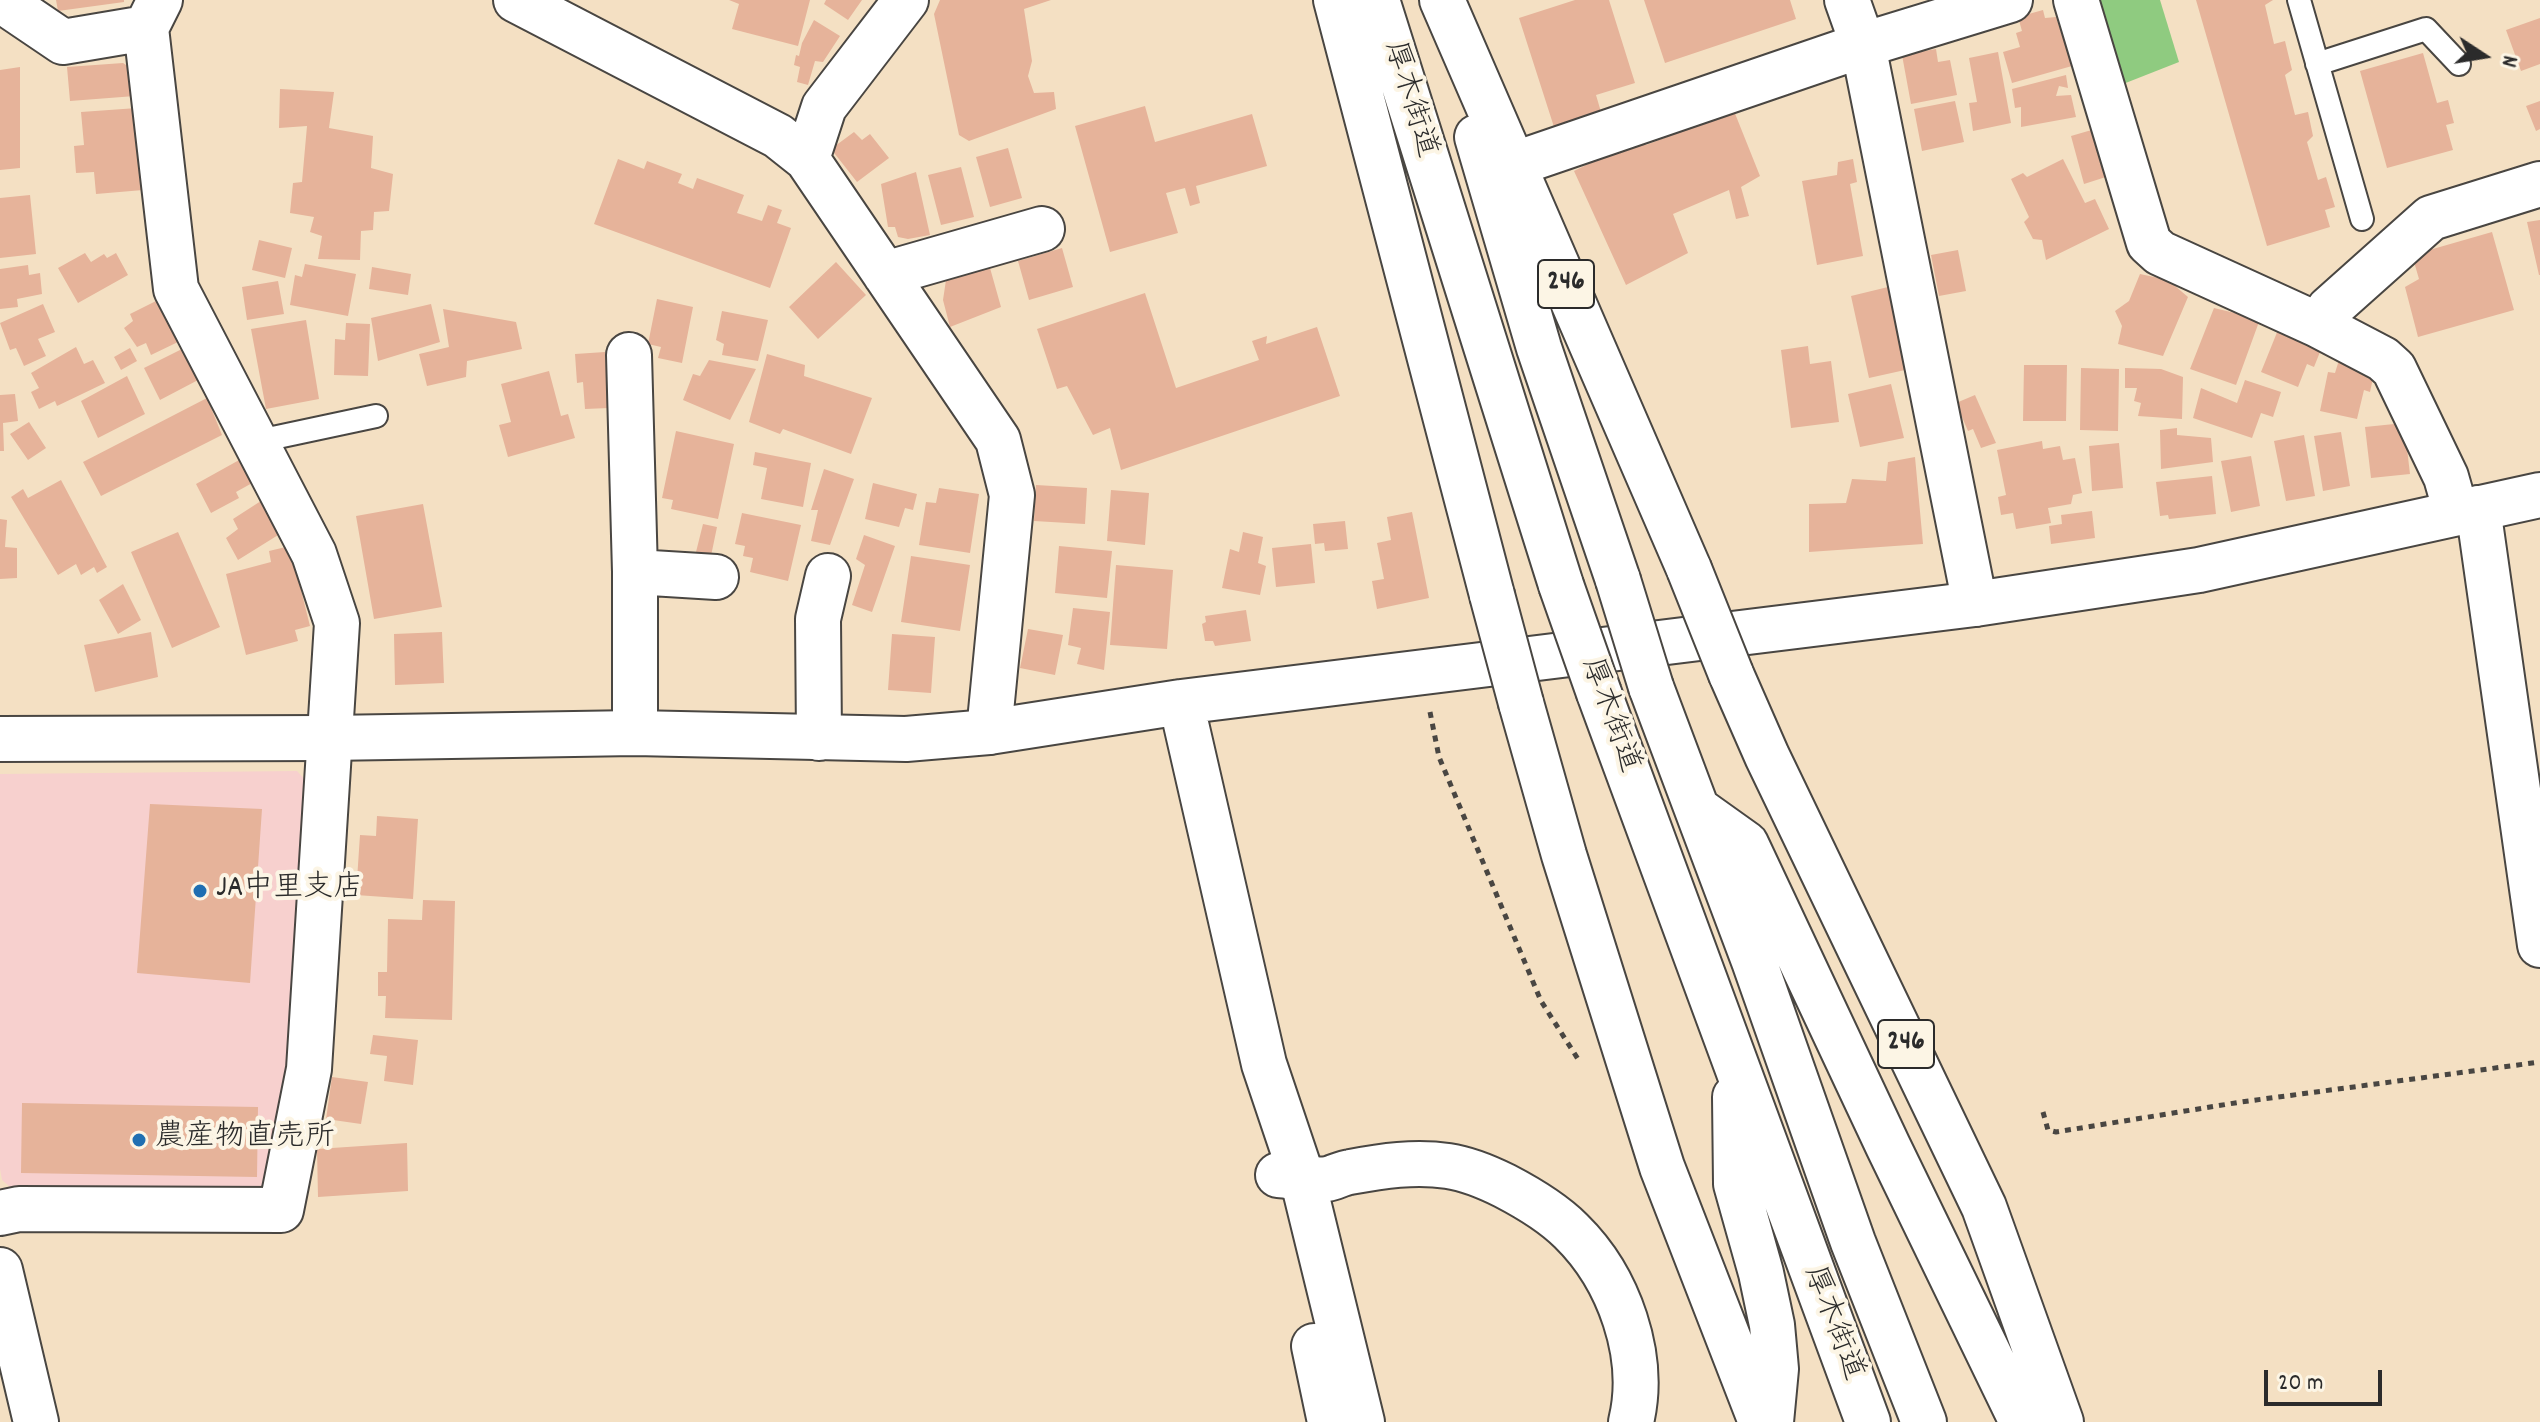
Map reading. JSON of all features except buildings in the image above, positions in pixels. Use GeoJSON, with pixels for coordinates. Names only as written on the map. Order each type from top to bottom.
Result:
{"type":"FeatureCollection","features":[{"type":"Feature","properties":{"kind":"main road"},"geometry":{"type":"LineString","coordinates":[[0,1213],[19,1209],[281,1210],[309,1069],[337,623],[314,554],[176,289],[153,14],[63,42],[1,0]]}},
{"type":"Feature","properties":{"kind":"main road"},"geometry":{"type":"LineString","coordinates":[[516,0],[778,136],[807,159],[998,440],[1012,495],[989,732]]}},
{"type":"Feature","properties":{"kind":"main road"},"geometry":{"type":"LineString","coordinates":[[807,159],[824,107],[906,0]]}},
{"type":"Feature","properties":{"kind":"main road"},"geometry":{"type":"LineString","coordinates":[[1336,0],[1492,595],[1564,855],[1662,1167],[1761,1422]]}},
{"type":"Feature","properties":{"kind":"main road","name":"厚木街道"},"geometry":{"type":"LineString","coordinates":[[1377,0],[1561,585],[1868,1422]]}},
{"type":"Feature","properties":{"kind":"main road","name":"厚木街道"},"geometry":{"type":"LineString","coordinates":[[1440,0],[1539,348],[1651,687],[1754,961],[1853,1242],[1924,1422]]}},
{"type":"Feature","properties":{"kind":"main road","name":"246"},"geometry":{"type":"LineString","coordinates":[[1440,0],[1515,164],[1731,674],[1787,798],[1984,1207],[2061,1422]]}},
{"type":"Feature","properties":{"kind":"main road"},"geometry":{"type":"LineString","coordinates":[[1847,0],[1863,45],[1975,604]]}},
{"type":"Feature","properties":{"kind":"main road"},"geometry":{"type":"LineString","coordinates":[[1515,164],[1863,45],[2010,0]]}},
{"type":"Feature","properties":{"kind":"main road"},"geometry":{"type":"LineString","coordinates":[[2076,0],[2149,243],[2160,253],[2318,325],[2383,359],[2394,369],[2446,477],[2467,510],[2540,945]]}},
{"type":"Feature","properties":{"kind":"main road"},"geometry":{"type":"LineString","coordinates":[[2318,325],[2329,309],[2431,218],[2540,184]]}},
{"type":"Feature","properties":{"kind":"main road"},"geometry":{"type":"LineString","coordinates":[[885,274],[1042,229]]}},
{"type":"Feature","properties":{"kind":"main road"},"geometry":{"type":"LineString","coordinates":[[629,355],[635,572],[635,733]]}},
{"type":"Feature","properties":{"kind":"main road"},"geometry":{"type":"LineString","coordinates":[[0,739],[635,733],[906,739],[989,732],[1181,702],[1975,604],[2199,570],[2540,495]]}},
{"type":"Feature","properties":{"kind":"main road"},"geometry":{"type":"LineString","coordinates":[[635,572],[716,577]]}},
{"type":"Feature","properties":{"kind":"main road"},"geometry":{"type":"LineString","coordinates":[[819,738],[818,619],[828,576]]}},
{"type":"Feature","properties":{"kind":"main road"},"geometry":{"type":"LineString","coordinates":[[1181,702],[1290,1176],[1362,1422]]}},
{"type":"Feature","properties":{"kind":"main road"},"geometry":{"type":"LineString","coordinates":[[1697,809],[1746,844],[2022,1422]]}},
{"type":"Feature","properties":{"kind":"main road"},"geometry":{"type":"LineString","coordinates":[[1735,1062],[1736,1184],[1772,1325],[1776,1369],[1771,1422]]}},
{"type":"Feature","properties":{"kind":"main road"},"geometry":{"type":"LineString","coordinates":[[1290,1176],[1327,1179],[1377,1167],[1416,1163],[1450,1166],[1485,1176],[1545,1210],[1571,1231],[1592,1255],[1622,1310],[1631,1340],[1635,1376],[1631,1422]]}},
{"type":"Feature","properties":{"kind":"main road"},"geometry":{"type":"LineString","coordinates":[[1290,1176],[1330,1422]]}},
{"type":"Feature","properties":{"kind":"main road"},"geometry":{"type":"LineString","coordinates":[[0,1270],[36,1422]]}},
{"type":"Feature","properties":{"kind":"lane"},"geometry":{"type":"LineString","coordinates":[[2299,0],[2362,219]]}},
{"type":"Feature","properties":{"kind":"lane"},"geometry":{"type":"LineString","coordinates":[[2317,64],[2426,29],[2459,64]]}},
{"type":"Feature","properties":{"kind":"lane"},"geometry":{"type":"LineString","coordinates":[[254,442],[376,416]]}},
{"type":"Feature","properties":{"kind":"path"},"geometry":{"type":"LineString","coordinates":[[1428,704],[1439,757],[1503,913],[1541,1001],[1578,1059]]}},
{"type":"Feature","properties":{"kind":"path"},"geometry":{"type":"LineString","coordinates":[[2043,1112],[2048,1130],[2056,1132],[2241,1102],[2540,1062]]}},
{"type":"Feature","properties":{"kind":"shaded area"},"geometry":{"type":"Polygon","coordinates":[[[297,771],[309,784],[290,1040],[266,1196],[16,1192],[2,1180],[0,1169],[0,774],[297,771]]]}},
{"type":"Feature","properties":{"kind":"green space"},"geometry":{"type":"Polygon","coordinates":[[[2097,0],[2160,0],[2179,62],[2118,86],[2097,0]]]}},
{"type":"Feature","properties":{"kind":"place","name":"JA中里支店"},"geometry":{"type":"Point","coordinates":[200,891]}},
{"type":"Feature","properties":{"kind":"place","name":"農産物直売所"},"geometry":{"type":"Point","coordinates":[139,1140]}}]}
